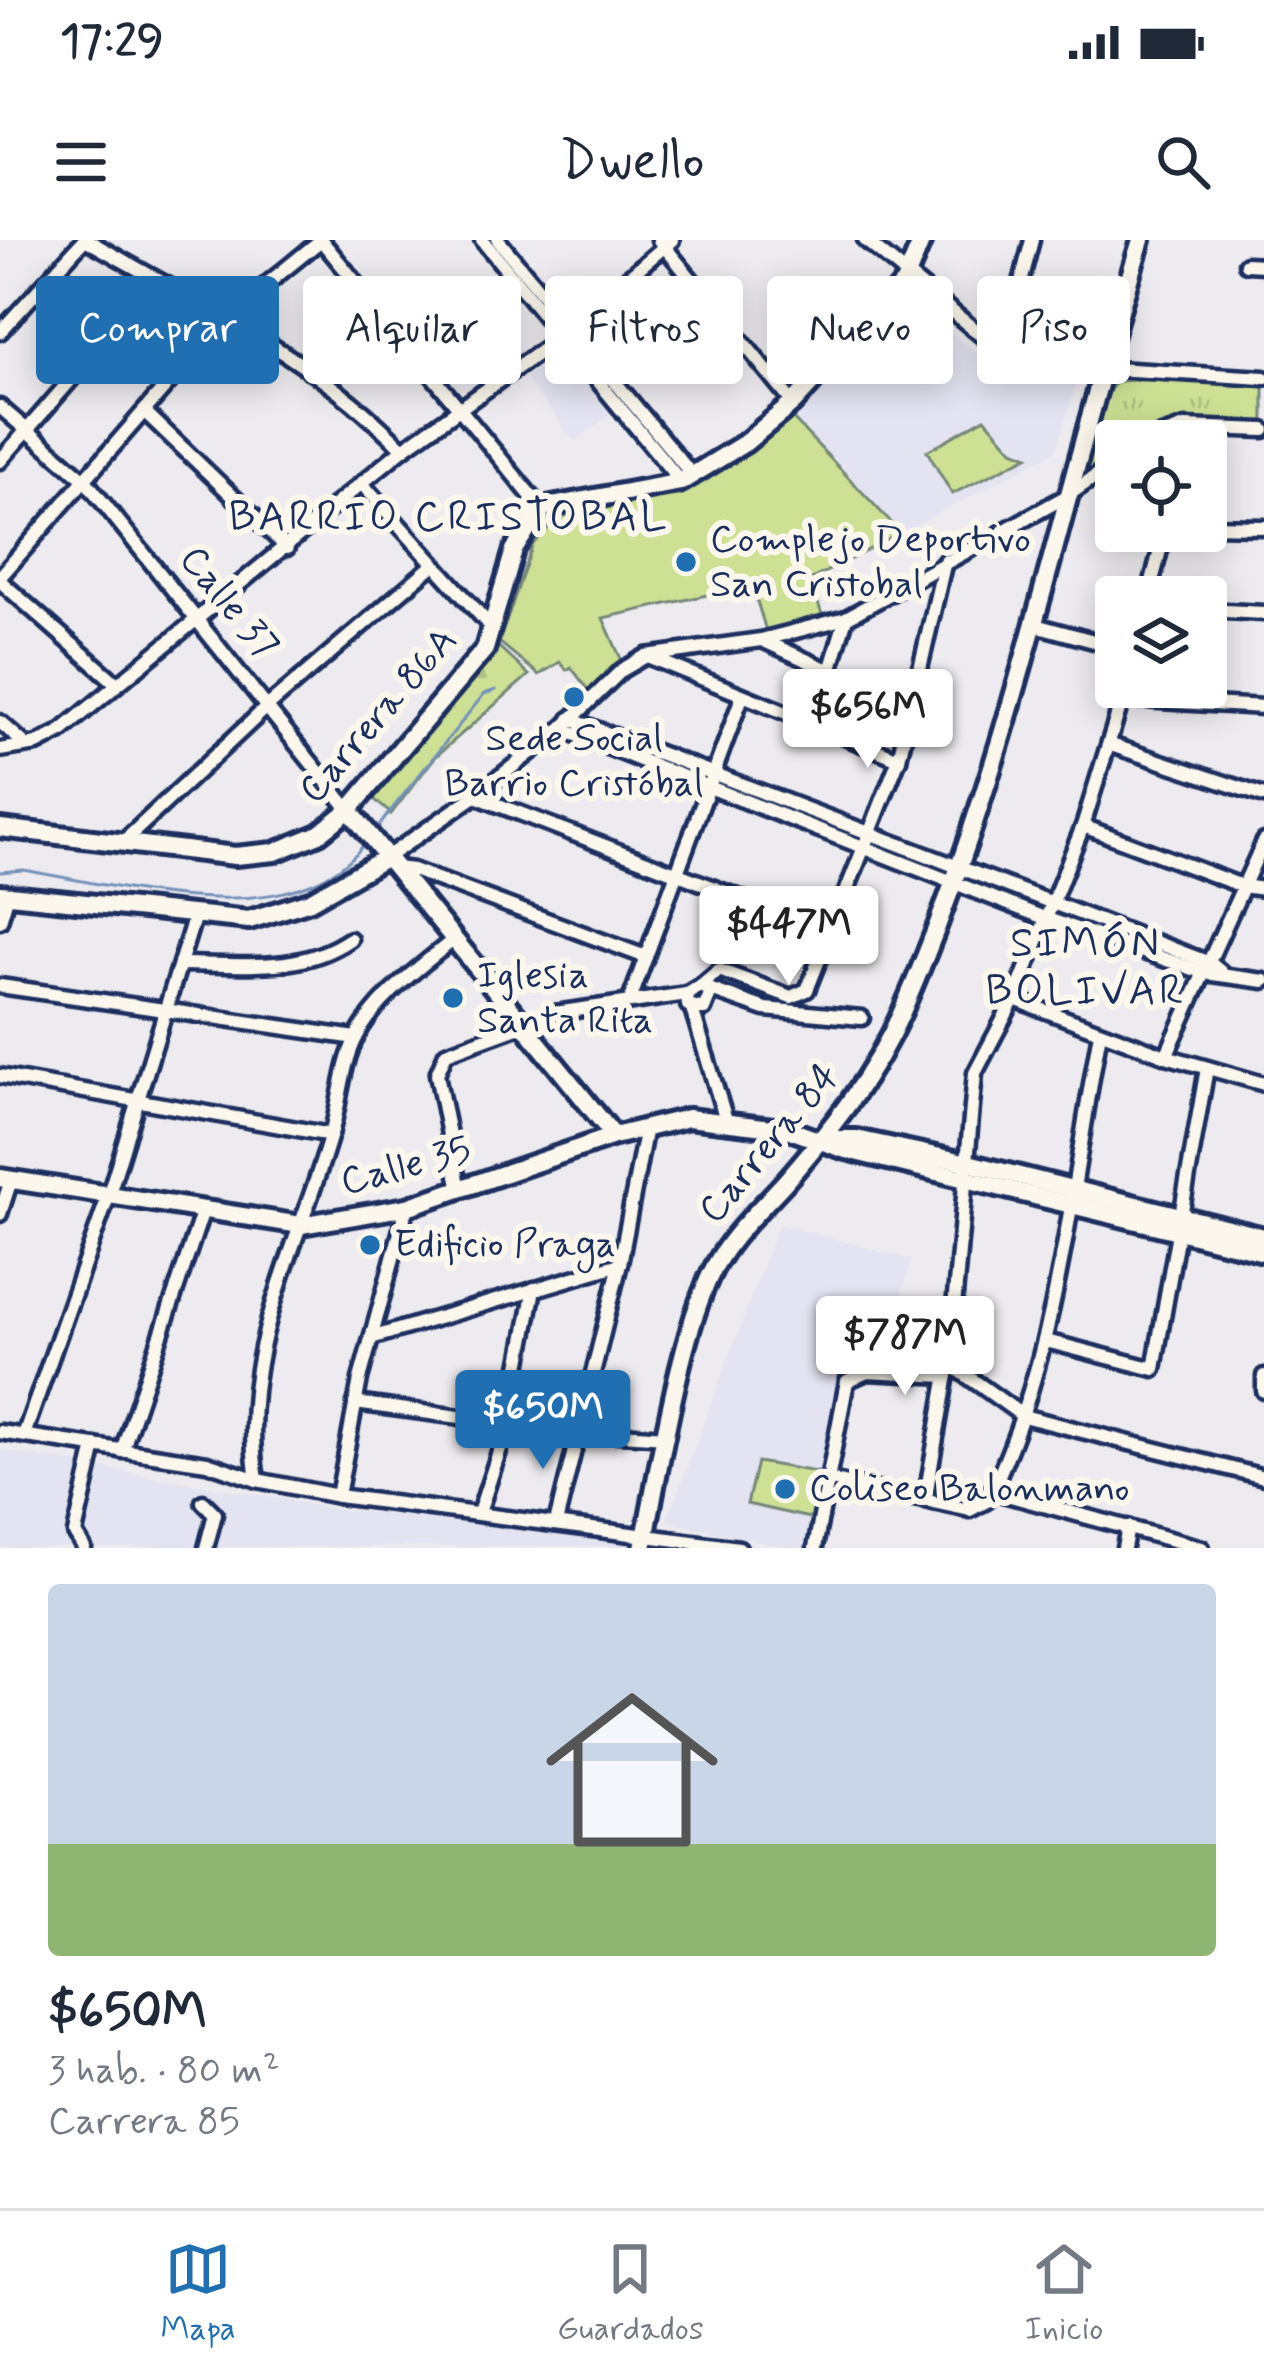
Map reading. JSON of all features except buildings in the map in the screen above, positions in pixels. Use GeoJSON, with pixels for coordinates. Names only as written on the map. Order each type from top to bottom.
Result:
{"type":"FeatureCollection","features":[{"type":"Feature","properties":{"kind":"street"},"geometry":{"type":"LineString","coordinates":[[0,332],[85,240],[148,276]]}},
{"type":"Feature","properties":{"kind":"street"},"geometry":{"type":"LineString","coordinates":[[277,276],[321,240],[541,508],[687,479],[793,403],[811,384]]}},
{"type":"Feature","properties":{"kind":"street"},"geometry":{"type":"LineString","coordinates":[[482,240],[545,311]]}},
{"type":"Feature","properties":{"kind":"street"},"geometry":{"type":"LineString","coordinates":[[498,240],[545,306]]}},
{"type":"Feature","properties":{"kind":"street"},"geometry":{"type":"LineString","coordinates":[[865,240],[905,276]]}},
{"type":"Feature","properties":{"kind":"street"},"geometry":{"type":"LineString","coordinates":[[909,276],[922,240]]}},
{"type":"Feature","properties":{"kind":"street"},"geometry":{"type":"LineString","coordinates":[[1023,276],[1032,240]]}},
{"type":"Feature","properties":{"kind":"street","name":"Carrera 84"},"geometry":{"type":"LineString","coordinates":[[1130,276],[1141,240]]}},
{"type":"Feature","properties":{"kind":"street"},"geometry":{"type":"LineString","coordinates":[[627,276],[665,242],[793,403]]}},
{"type":"Feature","properties":{"kind":"street"},"geometry":{"type":"LineString","coordinates":[[1246,264],[1264,265]]}},
{"type":"Feature","properties":{"kind":"street"},"geometry":{"type":"LineString","coordinates":[[953,317],[977,338]]}},
{"type":"Feature","properties":{"kind":"street"},"geometry":{"type":"LineString","coordinates":[[0,750],[48,740],[403,449],[545,346]]}},
{"type":"Feature","properties":{"kind":"street"},"geometry":{"type":"LineString","coordinates":[[279,352],[352,397],[403,449]]}},
{"type":"Feature","properties":{"kind":"street"},"geometry":{"type":"LineString","coordinates":[[1130,370],[1214,371],[1264,378]]}},
{"type":"Feature","properties":{"kind":"street"},"geometry":{"type":"LineString","coordinates":[[0,461],[68,384]]}},
{"type":"Feature","properties":{"kind":"street"},"geometry":{"type":"LineString","coordinates":[[117,684],[0,579],[169,384]]}},
{"type":"Feature","properties":{"kind":"street"},"geometry":{"type":"LineString","coordinates":[[608,384],[687,479]]}},
{"type":"Feature","properties":{"kind":"street","name":"Carrera 84"},"geometry":{"type":"LineString","coordinates":[[645,1540],[667,1437],[715,1264],[872,1072],[956,877],[1035,625],[1096,384]]}},
{"type":"Feature","properties":{"kind":"street","name":"Calle 37"},"geometry":{"type":"LineString","coordinates":[[0,407],[85,481],[614,1136]]}},
{"type":"Feature","properties":{"kind":"street"},"geometry":{"type":"LineString","coordinates":[[145,412],[287,548]]}},
{"type":"Feature","properties":{"kind":"street"},"geometry":{"type":"LineString","coordinates":[[1227,432],[1264,430]]}},
{"type":"Feature","properties":{"kind":"street"},"geometry":{"type":"LineString","coordinates":[[0,921],[4,894],[194,918],[249,920],[287,911],[388,858],[476,796],[565,724],[622,670],[646,656],[760,640],[846,618],[1095,476]]}},
{"type":"Feature","properties":{"kind":"street"},"geometry":{"type":"LineString","coordinates":[[363,485],[491,627]]}},
{"type":"Feature","properties":{"kind":"street","name":"Carrera 86A"},"geometry":{"type":"LineString","coordinates":[[0,828],[120,845],[257,854],[304,842],[355,817],[485,649],[514,550],[541,508]]}},
{"type":"Feature","properties":{"kind":"street"},"geometry":{"type":"LineString","coordinates":[[1227,526],[1264,527]]}},
{"type":"Feature","properties":{"kind":"street"},"geometry":{"type":"LineString","coordinates":[[726,1120],[692,1009],[699,991],[715,971],[791,997],[804,994],[899,759],[945,561]]}},
{"type":"Feature","properties":{"kind":"street"},"geometry":{"type":"LineString","coordinates":[[120,845],[268,706],[433,565]]}},
{"type":"Feature","properties":{"kind":"street"},"geometry":{"type":"LineString","coordinates":[[1227,611],[1264,614]]}},
{"type":"Feature","properties":{"kind":"street"},"geometry":{"type":"LineString","coordinates":[[760,640],[830,671],[846,618]]}},
{"type":"Feature","properties":{"kind":"street"},"geometry":{"type":"LineString","coordinates":[[1035,625],[1095,641]]}},
{"type":"Feature","properties":{"kind":"street"},"geometry":{"type":"LineString","coordinates":[[646,656],[899,759]]}},
{"type":"Feature","properties":{"kind":"street"},"geometry":{"type":"LineString","coordinates":[[630,1000],[742,697]]}},
{"type":"Feature","properties":{"kind":"street"},"geometry":{"type":"LineString","coordinates":[[1227,703],[1264,706]]}},
{"type":"Feature","properties":{"kind":"street"},"geometry":{"type":"LineString","coordinates":[[925,1501],[948,1370],[975,1073],[1014,999],[1047,919],[1121,708]]}},
{"type":"Feature","properties":{"kind":"street"},"geometry":{"type":"LineString","coordinates":[[0,722],[26,745]]}},
{"type":"Feature","properties":{"kind":"street"},"geometry":{"type":"LineString","coordinates":[[565,724],[866,840],[1047,919],[1264,981]]}},
{"type":"Feature","properties":{"kind":"street"},"geometry":{"type":"LineString","coordinates":[[1111,746],[1264,796]]}},
{"type":"Feature","properties":{"kind":"street"},"geometry":{"type":"LineString","coordinates":[[476,796],[830,932]]}},
{"type":"Feature","properties":{"kind":"street"},"geometry":{"type":"LineString","coordinates":[[1083,826],[1242,886],[1264,889]]}},
{"type":"Feature","properties":{"kind":"street"},"geometry":{"type":"LineString","coordinates":[[1166,1056],[1212,969],[1264,841]]}},
{"type":"Feature","properties":{"kind":"street"},"geometry":{"type":"LineString","coordinates":[[388,858],[646,957]]}},
{"type":"Feature","properties":{"kind":"street"},"geometry":{"type":"LineString","coordinates":[[956,877],[1052,904],[1212,969]]}},
{"type":"Feature","properties":{"kind":"street"},"geometry":{"type":"LineString","coordinates":[[24,1435],[108,1197],[194,918]]}},
{"type":"Feature","properties":{"kind":"street"},"geometry":{"type":"LineString","coordinates":[[180,964],[292,965],[313,961],[350,939]]}},
{"type":"Feature","properties":{"kind":"street"},"geometry":{"type":"LineString","coordinates":[[257,1480],[252,1449],[254,1363],[331,1135],[356,1038],[403,982],[454,939]]}},
{"type":"Feature","properties":{"kind":"street"},"geometry":{"type":"LineString","coordinates":[[0,986],[356,1038]]}},
{"type":"Feature","properties":{"kind":"street"},"geometry":{"type":"LineString","coordinates":[[692,1009],[704,1009],[699,991]]}},
{"type":"Feature","properties":{"kind":"street"},"geometry":{"type":"LineString","coordinates":[[460,1190],[437,1074],[440,1061],[455,1048],[523,1024],[630,1000],[699,991],[765,1009],[862,1018]]}},
{"type":"Feature","properties":{"kind":"street"},"geometry":{"type":"LineString","coordinates":[[1014,999],[1166,1056],[1264,1084]]}},
{"type":"Feature","properties":{"kind":"street"},"geometry":{"type":"LineString","coordinates":[[830,1480],[973,1510],[992,1491],[1023,1416],[1046,1340],[1100,1033]]}},
{"type":"Feature","properties":{"kind":"street"},"geometry":{"type":"LineString","coordinates":[[1046,1340],[1154,1370],[1207,1068]]}},
{"type":"Feature","properties":{"kind":"street"},"geometry":{"type":"LineString","coordinates":[[0,1076],[331,1135]]}},
{"type":"Feature","properties":{"kind":"street","name":"Calle 35"},"geometry":{"type":"LineString","coordinates":[[6,1179],[301,1225],[407,1208],[646,1127],[688,1118],[726,1120],[1070,1196],[1181,1224],[1264,1252]]}},
{"type":"Feature","properties":{"kind":"street"},"geometry":{"type":"LineString","coordinates":[[556,1522],[620,1264],[646,1127]]}},
{"type":"Feature","properties":{"kind":"street"},"geometry":{"type":"LineString","coordinates":[[0,1214],[6,1179]]}},
{"type":"Feature","properties":{"kind":"street"},"geometry":{"type":"LineString","coordinates":[[338,1496],[355,1403],[407,1208]]}},
{"type":"Feature","properties":{"kind":"street"},"geometry":{"type":"LineString","coordinates":[[122,1451],[203,1210]]}},
{"type":"Feature","properties":{"kind":"street","name":"Calle 35"},"geometry":{"type":"LineString","coordinates":[[1181,1224],[1264,1237]]}},
{"type":"Feature","properties":{"kind":"street"},"geometry":{"type":"LineString","coordinates":[[371,1338],[620,1264]]}},
{"type":"Feature","properties":{"kind":"street"},"geometry":{"type":"LineString","coordinates":[[479,1513],[508,1424],[534,1289]]}},
{"type":"Feature","properties":{"kind":"street"},"geometry":{"type":"LineString","coordinates":[[815,1548],[847,1381],[867,1372],[948,1370],[1023,1416],[1264,1477]]}},
{"type":"Feature","properties":{"kind":"street"},"geometry":{"type":"LineString","coordinates":[[355,1403],[577,1432],[667,1437]]}},
{"type":"Feature","properties":{"kind":"street"},"geometry":{"type":"LineString","coordinates":[[0,1432],[207,1463],[257,1480],[338,1496],[556,1522],[645,1540],[739,1548]]}},
{"type":"Feature","properties":{"kind":"street"},"geometry":{"type":"LineString","coordinates":[[84,1548],[76,1533],[95,1446]]}},
{"type":"Feature","properties":{"kind":"street"},"geometry":{"type":"LineString","coordinates":[[992,1491],[1202,1548]]}},
{"type":"Feature","properties":{"kind":"street"},"geometry":{"type":"LineString","coordinates":[[203,1502],[214,1514],[206,1548]]}},
{"type":"Feature","properties":{"kind":"street"},"geometry":{"type":"LineString","coordinates":[[1124,1548],[1128,1527]]}},
{"type":"Feature","properties":{"kind":"shaded area"},"geometry":{"type":"Polygon","coordinates":[[[953,334],[977,353],[977,384],[1076,384],[1056,451],[901,533],[792,418],[823,384],[953,384],[953,334]]]}},
{"type":"Feature","properties":{"kind":"shaded area"},"geometry":{"type":"Polygon","coordinates":[[[545,362],[545,384],[596,384],[616,410],[575,441],[525,378],[545,362]]]}},
{"type":"Feature","properties":{"kind":"shaded area"},"geometry":{"type":"Polygon","coordinates":[[[779,1224],[911,1260],[881,1369],[847,1368],[811,1548],[788,1548],[667,1521],[779,1224]]]}},
{"type":"Feature","properties":{"kind":"shaded area"},"geometry":{"type":"Polygon","coordinates":[[[0,1450],[342,1510],[626,1538],[625,1546],[0,1548],[0,1450]]]}},
{"type":"Feature","properties":{"kind":"green space"},"geometry":{"type":"Polygon","coordinates":[[[1200,377],[1264,383],[1264,426],[1227,426],[1227,420],[1099,420],[1110,389],[1130,380],[1200,377]]]}},
{"type":"Feature","properties":{"kind":"green space","name":"Complejo Deportivo San Cristobal"},"geometry":{"type":"Polygon","coordinates":[[[792,418],[901,533],[810,580],[824,620],[767,634],[752,585],[603,618],[621,659],[589,691],[571,667],[567,670],[560,662],[539,675],[499,642],[533,544],[561,515],[593,504],[681,495],[792,418]]]}},
{"type":"Feature","properties":{"kind":"green space"},"geometry":{"type":"Polygon","coordinates":[[[985,418],[1013,450],[1028,456],[952,494],[927,451],[985,418]]]}},
{"type":"Feature","properties":{"kind":"green space"},"geometry":{"type":"Polygon","coordinates":[[[1095,432],[1095,471],[1082,470],[1095,432]]]}},
{"type":"Feature","properties":{"kind":"green space"},"geometry":{"type":"Polygon","coordinates":[[[499,647],[529,675],[435,757],[391,814],[373,798],[499,647]]]}},
{"type":"Feature","properties":{"kind":"green space","name":"Coliseo Balonmano"},"geometry":{"type":"Polygon","coordinates":[[[757,1462],[822,1473],[814,1519],[747,1504],[757,1462]]]}},
{"type":"Feature","properties":{"kind":"waterway"},"geometry":{"type":"LineString","coordinates":[[373,833],[484,694],[496,690]]}},
{"type":"Feature","properties":{"kind":"waterway"},"geometry":{"type":"LineString","coordinates":[[0,872],[23,870],[206,898],[254,897],[298,888],[337,870],[367,840]]}},
{"type":"Feature","properties":{"kind":"place","name":"Complejo Deportivo San Cristobal"},"geometry":{"type":"Point","coordinates":[686,562]}},
{"type":"Feature","properties":{"kind":"place","name":"Sede Social Barrio Cristóbal"},"geometry":{"type":"Point","coordinates":[574,697]}},
{"type":"Feature","properties":{"kind":"place","name":"Iglesia Santa Rita"},"geometry":{"type":"Point","coordinates":[453,998]}},
{"type":"Feature","properties":{"kind":"place","name":"Edificio Praga"},"geometry":{"type":"Point","coordinates":[370,1245]}},
{"type":"Feature","properties":{"kind":"place","name":"Coliseo Balonmano"},"geometry":{"type":"Point","coordinates":[785,1489]}},
{"type":"Feature","properties":{"kind":"district","name":"BARRIO CRISTOBAL"},"geometry":{"type":"Point","coordinates":[449,518]}},
{"type":"Feature","properties":{"kind":"district","name":"SIMÓN BOLIVAR"},"geometry":{"type":"Point","coordinates":[1086,968]}}]}
